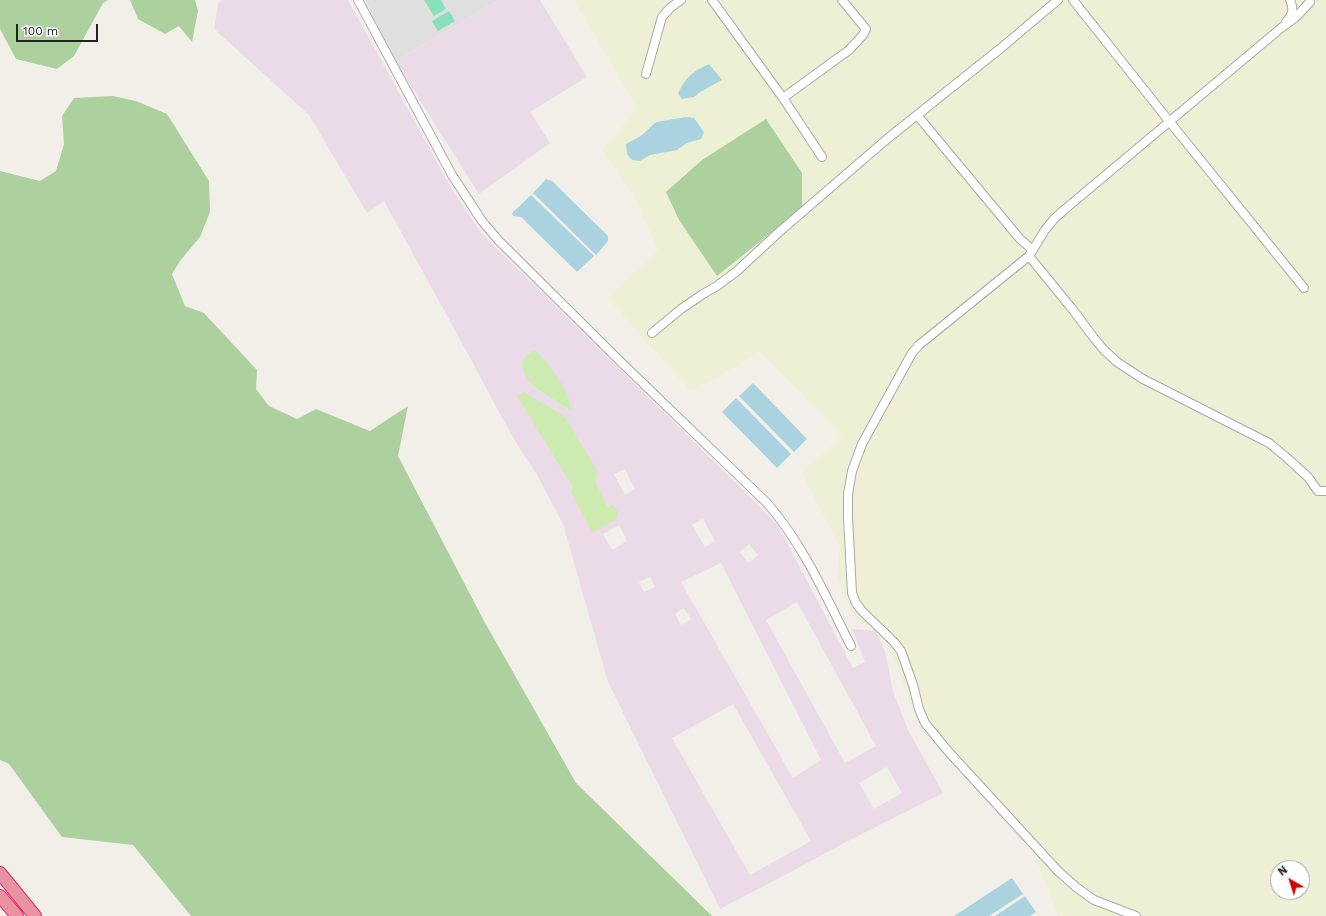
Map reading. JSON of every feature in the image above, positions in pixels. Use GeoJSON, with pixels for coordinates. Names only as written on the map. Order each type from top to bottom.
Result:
{"type":"FeatureCollection","features":[{"type":"Feature","properties":{"kind":"highway"},"geometry":{"type":"LineString","coordinates":[[0,873],[35,916]]}},
{"type":"Feature","properties":{"kind":"highway"},"geometry":{"type":"LineString","coordinates":[[0,896],[17,916]]}},
{"type":"Feature","properties":{"kind":"street"},"geometry":{"type":"LineString","coordinates":[[358,0],[452,175],[482,220],[499,241],[774,512],[800,549],[852,646]]}},
{"type":"Feature","properties":{"kind":"street"},"geometry":{"type":"LineString","coordinates":[[646,74],[662,17],[670,8],[681,0]]}},
{"type":"Feature","properties":{"kind":"street"},"geometry":{"type":"LineString","coordinates":[[712,0],[783,98],[822,156]]}},
{"type":"Feature","properties":{"kind":"street"},"geometry":{"type":"LineString","coordinates":[[783,98],[849,50],[866,29],[842,0]]}},
{"type":"Feature","properties":{"kind":"street"},"geometry":{"type":"LineString","coordinates":[[652,333],[681,309],[717,286],[736,271],[916,114],[998,50],[1058,0]]}},
{"type":"Feature","properties":{"kind":"street"},"geometry":{"type":"LineString","coordinates":[[1073,0],[1304,288]]}},
{"type":"Feature","properties":{"kind":"street"},"geometry":{"type":"LineString","coordinates":[[1281,28],[1292,15],[1293,9],[1290,0]]}},
{"type":"Feature","properties":{"kind":"street"},"geometry":{"type":"LineString","coordinates":[[1290,0],[1296,4],[1302,5],[1312,1]]}},
{"type":"Feature","properties":{"kind":"street"},"geometry":{"type":"LineString","coordinates":[[1136,916],[1094,900],[1058,871],[947,750],[925,723],[919,709],[913,685],[901,651],[859,607],[852,593],[848,541],[848,494],[852,471],[862,444],[912,353],[919,345],[1031,253],[1045,230],[1054,220],[1169,121],[1296,17],[1312,1]]}},
{"type":"Feature","properties":{"kind":"street"},"geometry":{"type":"LineString","coordinates":[[916,114],[1020,239],[1094,338],[1117,362],[1150,383],[1269,444],[1286,456],[1308,477],[1318,492],[1326,491]]}},
{"type":"Feature","properties":{"kind":"shaded area"},"geometry":{"type":"Polygon","coordinates":[[[221,0],[348,0],[450,186],[480,232],[778,526],[853,668],[865,662],[852,629],[876,631],[885,652],[893,691],[908,730],[943,793],[844,843],[720,909],[608,682],[563,524],[536,473],[501,416],[384,201],[367,213],[309,115],[214,29],[218,4],[221,0]],[[535,349],[530,383],[571,411],[563,388],[535,349]],[[625,469],[614,474],[625,495],[635,489],[625,469]],[[596,483],[572,486],[571,493],[592,533],[613,504],[608,507],[596,483]],[[703,519],[692,525],[705,547],[715,541],[703,519]],[[619,525],[603,534],[612,550],[627,541],[619,525]],[[749,544],[740,552],[748,563],[758,555],[749,544]],[[721,563],[681,582],[793,778],[821,760],[721,563]],[[650,577],[639,582],[644,592],[655,587],[650,577]],[[797,602],[766,620],[845,763],[876,746],[797,602]],[[684,608],[675,614],[681,625],[691,619],[684,608]],[[733,704],[672,738],[750,875],[811,841],[733,704]],[[887,767],[859,783],[874,809],[902,793],[887,767]]]}},
{"type":"Feature","properties":{"kind":"shaded area"},"geometry":{"type":"Polygon","coordinates":[[[365,0],[499,0],[395,61],[365,0]]]}},
{"type":"Feature","properties":{"kind":"shaded area"},"geometry":{"type":"Polygon","coordinates":[[[499,0],[540,0],[587,77],[530,112],[550,143],[479,194],[395,61],[499,0]]]}},
{"type":"Feature","properties":{"kind":"green space"},"geometry":{"type":"Polygon","coordinates":[[[0,0],[108,0],[103,3],[74,56],[57,69],[16,59],[0,29],[0,0]]]}},
{"type":"Feature","properties":{"kind":"green space"},"geometry":{"type":"Polygon","coordinates":[[[130,0],[195,0],[198,11],[192,42],[179,26],[165,34],[138,19],[130,0]]]}},
{"type":"Feature","properties":{"kind":"green space"},"geometry":{"type":"Polygon","coordinates":[[[424,0],[441,0],[446,9],[434,16],[424,0]]]}},
{"type":"Feature","properties":{"kind":"green space"},"geometry":{"type":"Polygon","coordinates":[[[574,0],[1326,0],[1326,916],[1058,916],[1033,850],[918,722],[890,650],[879,628],[858,622],[837,576],[840,547],[801,472],[842,437],[761,352],[691,392],[607,298],[658,250],[635,198],[602,150],[637,108],[574,0]]]}},
{"type":"Feature","properties":{"kind":"green space"},"geometry":{"type":"Polygon","coordinates":[[[449,11],[455,21],[438,31],[432,21],[449,11]]]}},
{"type":"Feature","properties":{"kind":"green space"},"geometry":{"type":"Polygon","coordinates":[[[113,96],[136,101],[167,114],[209,181],[210,212],[200,237],[180,261],[172,274],[185,306],[204,313],[257,370],[256,389],[269,406],[297,419],[316,409],[370,431],[408,406],[398,456],[484,621],[576,783],[712,916],[191,916],[133,845],[62,837],[9,764],[0,760],[0,171],[40,181],[56,171],[64,144],[62,116],[74,98],[113,96]]]}},
{"type":"Feature","properties":{"kind":"green space"},"geometry":{"type":"Polygon","coordinates":[[[766,119],[802,173],[802,208],[717,276],[679,220],[666,192],[702,160],[766,119]]]}},
{"type":"Feature","properties":{"kind":"green space"},"geometry":{"type":"Polygon","coordinates":[[[535,349],[558,378],[568,395],[571,411],[534,387],[528,378],[522,364],[524,359],[535,349]]]}},
{"type":"Feature","properties":{"kind":"green space"},"geometry":{"type":"Polygon","coordinates":[[[524,392],[561,414],[567,420],[598,472],[596,483],[608,507],[613,504],[618,513],[616,520],[592,533],[571,493],[572,486],[517,396],[524,392]]]}},
{"type":"Feature","properties":{"kind":"water"},"geometry":{"type":"Polygon","coordinates":[[[709,64],[722,80],[694,97],[682,99],[678,93],[687,78],[694,72],[709,64]]]}},
{"type":"Feature","properties":{"kind":"water"},"geometry":{"type":"Polygon","coordinates":[[[686,117],[694,118],[704,132],[701,139],[687,143],[677,150],[650,155],[640,161],[632,160],[627,154],[626,144],[641,136],[656,122],[686,117]]]}},
{"type":"Feature","properties":{"kind":"water"},"geometry":{"type":"Polygon","coordinates":[[[546,179],[552,181],[608,236],[608,241],[596,255],[533,193],[546,179]]]}},
{"type":"Feature","properties":{"kind":"water"},"geometry":{"type":"Polygon","coordinates":[[[531,195],[594,256],[577,272],[521,217],[513,216],[512,213],[531,195]]]}},
{"type":"Feature","properties":{"kind":"water"},"geometry":{"type":"Polygon","coordinates":[[[753,383],[807,439],[794,452],[739,396],[753,383]]]}},
{"type":"Feature","properties":{"kind":"water"},"geometry":{"type":"Polygon","coordinates":[[[736,398],[791,454],[777,468],[722,412],[736,398]]]}},
{"type":"Feature","properties":{"kind":"water"},"geometry":{"type":"Polygon","coordinates":[[[1012,878],[1023,894],[989,916],[954,916],[1012,878]]]}},
{"type":"Feature","properties":{"kind":"water"},"geometry":{"type":"Polygon","coordinates":[[[1025,896],[1036,912],[1030,916],[995,916],[1025,896]]]}}]}
